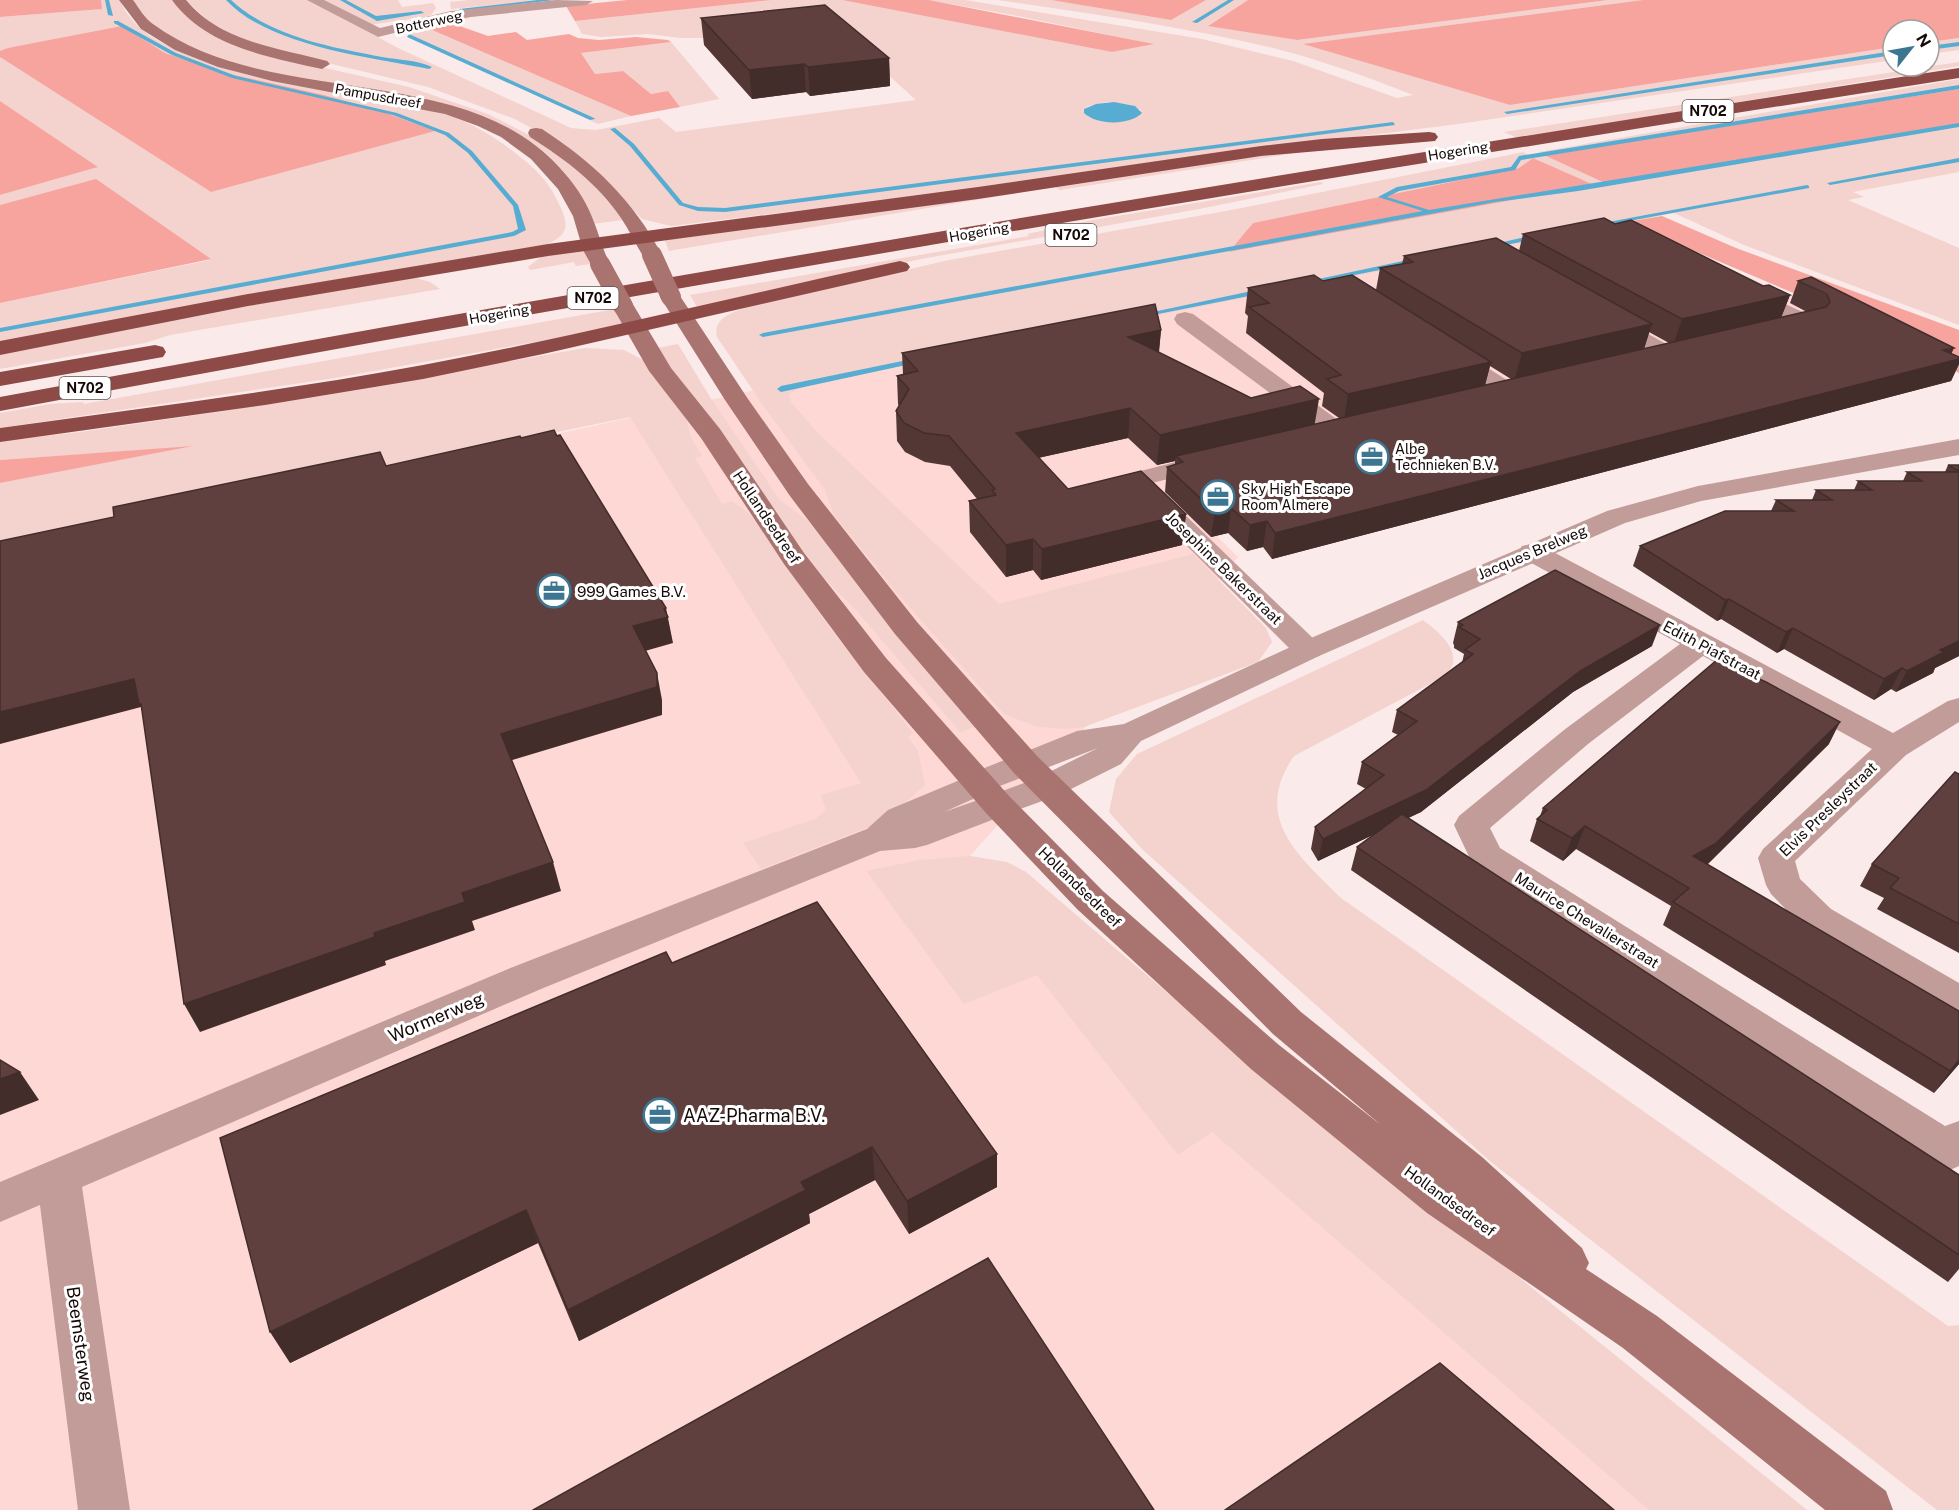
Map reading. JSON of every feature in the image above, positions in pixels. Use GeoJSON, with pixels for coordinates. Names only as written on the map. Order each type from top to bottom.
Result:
{"type":"FeatureCollection","features":[{"type":"Feature","properties":{"kind":"highway","name":"Hogering"},"geometry":{"type":"LineString","coordinates":[[926,220],[1959,73]]}},
{"type":"Feature","properties":{"kind":"highway","name":"N702"},"geometry":{"type":"LineString","coordinates":[[0,348],[248,300],[589,244],[648,246],[955,196],[1261,151],[1322,144],[1452,144]]}},
{"type":"Feature","properties":{"kind":"highway","name":"N702"},"geometry":{"type":"LineString","coordinates":[[956,256],[1171,218],[1316,188],[1452,144]]}},
{"type":"Feature","properties":{"kind":"highway","name":"Hogering"},"geometry":{"type":"LineString","coordinates":[[0,404],[1452,144]]}},
{"type":"Feature","properties":{"kind":"highway","name":"N702"},"geometry":{"type":"LineString","coordinates":[[593,270],[676,262]]}},
{"type":"Feature","properties":{"kind":"highway","name":"N702"},"geometry":{"type":"LineString","coordinates":[[0,435],[257,399],[422,372],[634,328],[922,263]]}},
{"type":"Feature","properties":{"kind":"highway","name":"N702"},"geometry":{"type":"LineString","coordinates":[[0,379],[178,347]]}},
{"type":"Feature","properties":{"kind":"main road","name":"Pampusdreef"},"geometry":{"type":"LineString","coordinates":[[126,0],[134,15],[155,34],[185,49],[220,62],[284,79],[411,100],[451,110],[500,131],[536,154],[563,182],[586,225],[593,270]]}},
{"type":"Feature","properties":{"kind":"main road","name":"Pampusdreef"},"geometry":{"type":"LineString","coordinates":[[179,0],[197,19],[236,40],[289,57],[336,67]]}},
{"type":"Feature","properties":{"kind":"main road","name":"Pampusdreef"},"geometry":{"type":"LineString","coordinates":[[418,86],[464,101],[530,129],[558,147],[610,189],[648,246],[671,297]]}},
{"type":"Feature","properties":{"kind":"main road","name":"Hollandsedreef"},"geometry":{"type":"LineString","coordinates":[[593,270],[623,306],[661,370],[711,434],[794,558],[874,665],[989,794],[1090,900],[1265,1057],[1443,1199],[1640,1332],[1867,1510]]}},
{"type":"Feature","properties":{"kind":"main road","name":"Hollandsedreef"},"geometry":{"type":"LineString","coordinates":[[671,297],[799,490],[906,628],[1037,776],[1287,1023],[1467,1170],[1640,1332]]}},
{"type":"Feature","properties":{"kind":"street","name":"Botterweg"},"geometry":{"type":"LineString","coordinates":[[314,0],[378,33],[451,15],[586,1]]}},
{"type":"Feature","properties":{"kind":"street"},"geometry":{"type":"LineString","coordinates":[[1726,282],[1808,323],[1762,334]]}},
{"type":"Feature","properties":{"kind":"street"},"geometry":{"type":"LineString","coordinates":[[1587,309],[1681,352],[1635,363]]}},
{"type":"Feature","properties":{"kind":"street"},"geometry":{"type":"LineString","coordinates":[[1185,320],[1349,429],[1304,439]]}},
{"type":"Feature","properties":{"kind":"street"},"geometry":{"type":"LineString","coordinates":[[1432,343],[1521,389],[1476,400]]}},
{"type":"Feature","properties":{"kind":"street","name":"Jacques Brelweg"},"geometry":{"type":"LineString","coordinates":[[989,794],[1037,776],[1109,756],[1130,734],[1308,650],[1616,517],[1698,494],[1959,447]]}},
{"type":"Feature","properties":{"kind":"street","name":"Josephine Bakerstraat"},"geometry":{"type":"LineString","coordinates":[[1236,456],[1134,480],[1308,650]]}},
{"type":"Feature","properties":{"kind":"street","name":"Edith Piafstraat"},"geometry":{"type":"LineString","coordinates":[[1532,552],[1894,747]]}},
{"type":"Feature","properties":{"kind":"street","name":"Maurice Chevalierstraat"},"geometry":{"type":"LineString","coordinates":[[1700,644],[1576,737],[1472,825],[1486,856],[1950,1151],[1959,1139]]}},
{"type":"Feature","properties":{"kind":"street","name":"Elvis Presleystraat"},"geometry":{"type":"LineString","coordinates":[[1959,708],[1894,747],[1776,858],[1784,885],[1818,919],[1959,1002]]}},
{"type":"Feature","properties":{"kind":"street","name":"Wormerweg"},"geometry":{"type":"LineString","coordinates":[[0,1202],[527,978],[876,839],[915,836],[989,794]]}},
{"type":"Feature","properties":{"kind":"street","name":"Beemsterweg"},"geometry":{"type":"LineString","coordinates":[[59,1178],[104,1510]]}},
{"type":"Feature","properties":{"kind":"shaded area"},"geometry":{"type":"Polygon","coordinates":[[[0,0],[101,0],[102,9],[0,17],[0,0]]]}},
{"type":"Feature","properties":{"kind":"shaded area"},"geometry":{"type":"Polygon","coordinates":[[[101,0],[120,0],[131,19],[147,33],[166,45],[188,54],[399,100],[429,108],[468,123],[503,144],[543,179],[564,215],[563,233],[552,242],[542,246],[0,344],[0,303],[210,260],[96,180],[0,205],[0,195],[98,167],[0,101],[0,57],[211,192],[434,131],[381,111],[324,95],[221,72],[165,53],[122,27],[0,51],[0,17],[101,9],[101,0]]]}},
{"type":"Feature","properties":{"kind":"shaded area"},"geometry":{"type":"Polygon","coordinates":[[[133,0],[173,0],[185,15],[198,24],[312,65],[409,87],[488,114],[539,140],[585,173],[623,220],[592,224],[575,187],[553,160],[526,140],[490,121],[244,66],[192,48],[169,37],[143,16],[133,0]]]}},
{"type":"Feature","properties":{"kind":"shaded area"},"geometry":{"type":"Polygon","coordinates":[[[185,0],[308,0],[398,48],[571,128],[596,130],[659,118],[676,132],[916,100],[832,24],[710,38],[681,38],[648,34],[601,37],[582,34],[575,21],[772,0],[842,0],[1112,52],[1152,44],[929,0],[965,0],[1202,39],[1293,61],[1397,98],[1413,95],[1341,68],[1269,47],[1167,26],[997,0],[1051,0],[1171,20],[1206,0],[1248,0],[1209,25],[1297,40],[1608,0],[1643,0],[1305,44],[1510,105],[1881,49],[1881,62],[1458,124],[1219,154],[1018,184],[671,226],[642,219],[594,168],[569,149],[515,119],[428,87],[286,53],[238,37],[210,22],[185,0]],[[1108,102],[1088,106],[1083,110],[1088,117],[1102,121],[1122,120],[1142,111],[1132,105],[1108,102]]]}},
{"type":"Feature","properties":{"kind":"shaded area"},"geometry":{"type":"Polygon","coordinates":[[[323,0],[398,0],[402,7],[433,3],[436,8],[431,15],[425,17],[369,25],[323,0]]]}},
{"type":"Feature","properties":{"kind":"shaded area"},"geometry":{"type":"Polygon","coordinates":[[[547,0],[451,9],[450,2],[547,0]]]}},
{"type":"Feature","properties":{"kind":"shaded area"},"geometry":{"type":"Polygon","coordinates":[[[627,0],[772,0],[575,21],[566,6],[627,0]]]}},
{"type":"Feature","properties":{"kind":"shaded area"},"geometry":{"type":"Polygon","coordinates":[[[842,0],[929,0],[1154,44],[1112,52],[842,0]]]}},
{"type":"Feature","properties":{"kind":"shaded area"},"geometry":{"type":"Polygon","coordinates":[[[1051,0],[1206,0],[1171,20],[1051,0]]]}},
{"type":"Feature","properties":{"kind":"shaded area"},"geometry":{"type":"Polygon","coordinates":[[[1248,0],[1608,0],[1297,40],[1208,26],[1248,0]]]}},
{"type":"Feature","properties":{"kind":"shaded area"},"geometry":{"type":"Polygon","coordinates":[[[1643,0],[1959,0],[1959,38],[1941,40],[1941,18],[1881,18],[1881,49],[1510,105],[1303,44],[1643,0]]]}},
{"type":"Feature","properties":{"kind":"shaded area"},"geometry":{"type":"Polygon","coordinates":[[[477,15],[451,23],[488,36],[516,32],[527,40],[569,34],[578,38],[599,40],[636,37],[668,40],[671,42],[581,53],[595,74],[623,71],[651,94],[668,91],[680,107],[631,116],[423,26],[445,18],[477,15]]]}},
{"type":"Feature","properties":{"kind":"shaded area"},"geometry":{"type":"Polygon","coordinates":[[[122,26],[165,53],[221,72],[324,95],[381,111],[435,131],[211,192],[0,57],[0,51],[8,48],[122,26]]]}},
{"type":"Feature","properties":{"kind":"shaded area"},"geometry":{"type":"Polygon","coordinates":[[[423,26],[631,116],[598,124],[407,33],[410,29],[423,26]]]}},
{"type":"Feature","properties":{"kind":"shaded area"},"geometry":{"type":"Polygon","coordinates":[[[1959,38],[1959,50],[1941,52],[1941,40],[1959,38]]]}},
{"type":"Feature","properties":{"kind":"shaded area"},"geometry":{"type":"Polygon","coordinates":[[[671,42],[719,99],[680,107],[668,91],[651,94],[623,71],[595,74],[581,53],[671,42]]]}},
{"type":"Feature","properties":{"kind":"shaded area"},"geometry":{"type":"Polygon","coordinates":[[[1959,62],[1959,66],[1941,69],[1941,65],[1959,62]]]}},
{"type":"Feature","properties":{"kind":"shaded area"},"geometry":{"type":"Polygon","coordinates":[[[1881,74],[1881,78],[1886,78],[1518,138],[1504,132],[1881,74]]]}},
{"type":"Feature","properties":{"kind":"shaded area"},"geometry":{"type":"Polygon","coordinates":[[[1959,79],[1959,89],[1546,155],[1605,183],[1959,124],[1959,172],[1853,192],[1864,197],[1848,200],[1959,248],[1959,325],[1744,245],[1674,213],[819,382],[805,385],[789,394],[791,402],[818,433],[999,604],[1193,554],[1266,628],[1272,642],[1258,662],[1084,727],[1065,729],[1035,726],[1004,714],[897,593],[834,515],[825,490],[762,404],[717,337],[718,324],[726,316],[751,306],[949,260],[1226,211],[1523,152],[1533,157],[1543,155],[1539,152],[1959,79]],[[1533,158],[1520,168],[1253,223],[1230,252],[1592,185],[1533,158]]]}},
{"type":"Feature","properties":{"kind":"shaded area"},"geometry":{"type":"Polygon","coordinates":[[[1959,89],[1959,124],[1605,183],[1544,155],[1959,89]]]}},
{"type":"Feature","properties":{"kind":"shaded area"},"geometry":{"type":"Polygon","coordinates":[[[0,101],[98,167],[0,195],[0,101]]]}},
{"type":"Feature","properties":{"kind":"shaded area"},"geometry":{"type":"Polygon","coordinates":[[[1327,148],[1060,190],[1055,187],[669,251],[665,240],[1161,169],[1327,148]]]}},
{"type":"Feature","properties":{"kind":"shaded area"},"geometry":{"type":"Polygon","coordinates":[[[1533,158],[1594,185],[1229,252],[1253,223],[1519,168],[1533,158]]]}},
{"type":"Feature","properties":{"kind":"shaded area"},"geometry":{"type":"Polygon","coordinates":[[[96,179],[211,259],[0,303],[0,205],[96,179]]]}},
{"type":"Feature","properties":{"kind":"shaded area"},"geometry":{"type":"Polygon","coordinates":[[[1321,182],[1323,184],[1199,209],[916,260],[699,310],[690,295],[1029,236],[1027,234],[1093,220],[1321,182]]]}},
{"type":"Feature","properties":{"kind":"shaded area"},"geometry":{"type":"Polygon","coordinates":[[[1600,214],[1912,347],[1207,527],[1238,557],[970,856],[1779,1510],[0,1510],[0,557],[981,340],[1600,214]]]}},
{"type":"Feature","properties":{"kind":"shaded area"},"geometry":{"type":"Polygon","coordinates":[[[1662,216],[1736,248],[1959,330],[1959,373],[1836,311],[1626,222],[1662,216]]]}},
{"type":"Feature","properties":{"kind":"shaded area"},"geometry":{"type":"Polygon","coordinates":[[[586,248],[591,264],[576,266],[574,262],[530,270],[528,267],[545,254],[586,248]]]}},
{"type":"Feature","properties":{"kind":"shaded area"},"geometry":{"type":"Polygon","coordinates":[[[410,276],[430,282],[440,289],[170,335],[145,343],[0,369],[0,351],[410,276]]]}},
{"type":"Feature","properties":{"kind":"shaded area"},"geometry":{"type":"Polygon","coordinates":[[[615,309],[624,326],[335,378],[0,428],[0,413],[50,404],[83,402],[84,404],[615,309]]]}},
{"type":"Feature","properties":{"kind":"shaded area"},"geometry":{"type":"Polygon","coordinates":[[[678,344],[710,397],[780,500],[819,529],[977,726],[960,732],[855,609],[813,567],[657,348],[678,344]]]}},
{"type":"Feature","properties":{"kind":"shaded area"},"geometry":{"type":"Polygon","coordinates":[[[585,348],[624,350],[645,361],[686,416],[691,438],[702,456],[695,458],[722,504],[732,501],[751,515],[830,628],[913,733],[908,737],[918,751],[925,785],[874,825],[761,869],[743,843],[815,819],[826,810],[821,795],[861,783],[630,417],[0,548],[0,483],[186,447],[0,460],[0,441],[218,412],[585,348]]]}},
{"type":"Feature","properties":{"kind":"shaded area"},"geometry":{"type":"Polygon","coordinates":[[[193,446],[0,483],[0,460],[193,446]]]}},
{"type":"Feature","properties":{"kind":"shaded area"},"geometry":{"type":"Polygon","coordinates":[[[1423,620],[1450,647],[1453,661],[1450,669],[1441,678],[1294,756],[1282,778],[1277,798],[1279,817],[1296,851],[1341,898],[1948,1326],[1959,1325],[1959,1510],[1937,1510],[1491,1162],[1142,849],[1109,812],[1116,779],[1137,754],[1423,620]]]}},
{"type":"Feature","properties":{"kind":"shaded area"},"geometry":{"type":"Polygon","coordinates":[[[970,856],[1007,862],[1026,872],[1183,1006],[1807,1510],[1649,1510],[1212,1132],[1178,1155],[1037,975],[964,1004],[866,871],[920,860],[970,856]]]}},
{"type":"Feature","properties":{"kind":"water"},"geometry":{"type":"Polygon","coordinates":[[[1114,102],[1135,106],[1142,113],[1121,122],[1104,122],[1084,113],[1084,109],[1096,104],[1114,102]]]}},
{"type":"Feature","properties":{"kind":"building"},"geometry":{"type":"Polygon","coordinates":[[[825,5],[889,58],[808,67],[804,64],[749,70],[701,18],[825,5]]]}},
{"type":"Feature","properties":{"kind":"building"},"geometry":{"type":"Polygon","coordinates":[[[1604,218],[1615,224],[1631,220],[1763,286],[1769,285],[1790,295],[1682,319],[1523,234],[1604,218]]]}},
{"type":"Feature","properties":{"kind":"building"},"geometry":{"type":"Polygon","coordinates":[[[1496,238],[1652,324],[1522,353],[1380,268],[1413,262],[1404,256],[1496,238]]]}},
{"type":"Feature","properties":{"kind":"building"},"geometry":{"type":"Polygon","coordinates":[[[1314,275],[1323,281],[1352,275],[1491,362],[1348,394],[1327,379],[1341,375],[1249,307],[1269,303],[1248,288],[1314,275]]]}},
{"type":"Feature","properties":{"kind":"building"},"geometry":{"type":"Polygon","coordinates":[[[1811,277],[1954,348],[1943,350],[1959,359],[1275,533],[1267,521],[1250,525],[1231,508],[1215,512],[1167,467],[1183,462],[1176,456],[1826,307],[1830,302],[1827,294],[1798,281],[1811,277]]]}},
{"type":"Feature","properties":{"kind":"building"},"geometry":{"type":"Polygon","coordinates":[[[1155,304],[1161,330],[1128,337],[1251,398],[1300,386],[1319,399],[1160,435],[1130,408],[1016,433],[1068,489],[1141,471],[1186,514],[1042,549],[1033,539],[1006,545],[969,501],[996,495],[992,490],[995,489],[949,436],[924,433],[904,423],[896,411],[909,389],[897,376],[918,371],[902,353],[1155,304]]]}},
{"type":"Feature","properties":{"kind":"building"},"geometry":{"type":"Polygon","coordinates":[[[554,430],[557,436],[560,435],[666,608],[664,609],[668,617],[633,626],[657,673],[657,687],[501,734],[553,862],[462,893],[465,902],[374,933],[375,937],[184,1004],[141,704],[139,704],[134,679],[0,712],[0,541],[114,517],[113,507],[380,452],[386,466],[554,430]]]}},
{"type":"Feature","properties":{"kind":"building"},"geometry":{"type":"Polygon","coordinates":[[[1948,465],[1959,465],[1959,471],[1948,465]]]}},
{"type":"Feature","properties":{"kind":"building"},"geometry":{"type":"Polygon","coordinates":[[[1907,472],[1959,472],[1959,641],[1940,650],[1944,652],[1907,671],[1902,668],[1884,679],[1793,628],[1786,632],[1729,599],[1725,600],[1640,546],[1725,511],[1794,511],[1776,500],[1832,500],[1816,490],[1872,490],[1858,481],[1922,481],[1907,472]]]}},
{"type":"Feature","properties":{"kind":"building"},"geometry":{"type":"Polygon","coordinates":[[[1555,570],[1660,625],[1580,671],[1426,790],[1323,839],[1315,827],[1384,775],[1362,762],[1417,721],[1397,710],[1473,654],[1465,650],[1480,639],[1459,627],[1463,625],[1458,622],[1555,570]]]}},
{"type":"Feature","properties":{"kind":"building"},"geometry":{"type":"Polygon","coordinates":[[[1717,660],[1766,682],[1840,722],[1715,844],[1693,856],[1959,1011],[1959,1060],[1950,1071],[1673,902],[1689,888],[1585,826],[1572,838],[1537,819],[1547,810],[1543,808],[1717,660]]]}},
{"type":"Feature","properties":{"kind":"building"},"geometry":{"type":"Polygon","coordinates":[[[1955,772],[1959,774],[1959,924],[1890,888],[1899,878],[1872,864],[1955,772]]]}},
{"type":"Feature","properties":{"kind":"building"},"geometry":{"type":"Polygon","coordinates":[[[1402,814],[1959,1175],[1959,1255],[1357,847],[1402,814]]]}},
{"type":"Feature","properties":{"kind":"building"},"geometry":{"type":"Polygon","coordinates":[[[817,902],[997,1154],[907,1201],[872,1147],[801,1182],[806,1190],[568,1310],[526,1210],[270,1332],[220,1138],[666,952],[672,963],[817,902]]]}},
{"type":"Feature","properties":{"kind":"building"},"geometry":{"type":"Polygon","coordinates":[[[0,1060],[20,1072],[0,1079],[0,1060]]]}},
{"type":"Feature","properties":{"kind":"building"},"geometry":{"type":"Polygon","coordinates":[[[988,1258],[1154,1510],[533,1510],[988,1258]]]}},
{"type":"Feature","properties":{"kind":"building"},"geometry":{"type":"Polygon","coordinates":[[[1440,1363],[1614,1510],[1225,1510],[1440,1363]]]}},
{"type":"Feature","properties":{"kind":"waterway"},"geometry":{"type":"LineString","coordinates":[[107,0],[111,15]]}},
{"type":"Feature","properties":{"kind":"waterway"},"geometry":{"type":"LineString","coordinates":[[228,0],[243,14],[265,26],[292,36],[321,45],[429,67]]}},
{"type":"Feature","properties":{"kind":"waterway"},"geometry":{"type":"LineString","coordinates":[[342,0],[375,18]]}},
{"type":"Feature","properties":{"kind":"waterway"},"geometry":{"type":"LineString","coordinates":[[462,9],[553,0]]}},
{"type":"Feature","properties":{"kind":"waterway"},"geometry":{"type":"LineString","coordinates":[[1195,22],[1232,0]]}},
{"type":"Feature","properties":{"kind":"waterway"},"geometry":{"type":"LineString","coordinates":[[375,18],[421,13]]}},
{"type":"Feature","properties":{"kind":"waterway"},"geometry":{"type":"LineString","coordinates":[[0,330],[514,234],[522,230],[516,206],[470,152],[447,134],[395,114],[234,77],[174,54],[116,22]]}},
{"type":"Feature","properties":{"kind":"waterway"},"geometry":{"type":"LineString","coordinates":[[409,36],[592,119]]}},
{"type":"Feature","properties":{"kind":"waterway"},"geometry":{"type":"LineString","coordinates":[[1941,46],[1959,44]]}},
{"type":"Feature","properties":{"kind":"waterway"},"geometry":{"type":"LineString","coordinates":[[1507,112],[1881,55]]}},
{"type":"Feature","properties":{"kind":"waterway"},"geometry":{"type":"LineString","coordinates":[[1426,210],[1381,197],[1397,189],[1513,169],[1519,158],[1959,87]]}},
{"type":"Feature","properties":{"kind":"waterway"},"geometry":{"type":"LineString","coordinates":[[613,129],[632,145],[681,204],[698,209],[725,210],[1393,124]]}},
{"type":"Feature","properties":{"kind":"waterway"},"geometry":{"type":"LineString","coordinates":[[763,335],[1495,200],[1578,189],[1959,125]]}},
{"type":"Feature","properties":{"kind":"waterway"},"geometry":{"type":"LineString","coordinates":[[1830,183],[1959,160]]}},
{"type":"Feature","properties":{"kind":"waterway"},"geometry":{"type":"LineString","coordinates":[[1596,225],[1807,187]]}},
{"type":"Feature","properties":{"kind":"waterway"},"geometry":{"type":"LineString","coordinates":[[1490,246],[1538,236]]}},
{"type":"Feature","properties":{"kind":"waterway"},"geometry":{"type":"LineString","coordinates":[[1304,283],[1417,260]]}},
{"type":"Feature","properties":{"kind":"waterway"},"geometry":{"type":"LineString","coordinates":[[1143,315],[1261,291]]}},
{"type":"Feature","properties":{"kind":"waterway"},"geometry":{"type":"LineString","coordinates":[[781,389],[917,360]]}},
{"type":"Feature","properties":{"kind":"place","name":"Albe Technieken B.V."},"geometry":{"type":"Point","coordinates":[1372,457]}},
{"type":"Feature","properties":{"kind":"place","name":"Sky High Escape Room Almere"},"geometry":{"type":"Point","coordinates":[1218,497]}},
{"type":"Feature","properties":{"kind":"place","name":"999 Games B.V."},"geometry":{"type":"Point","coordinates":[554,591]}},
{"type":"Feature","properties":{"kind":"place","name":"AAZ-Pharma B.V."},"geometry":{"type":"Point","coordinates":[660,1115]}}]}
